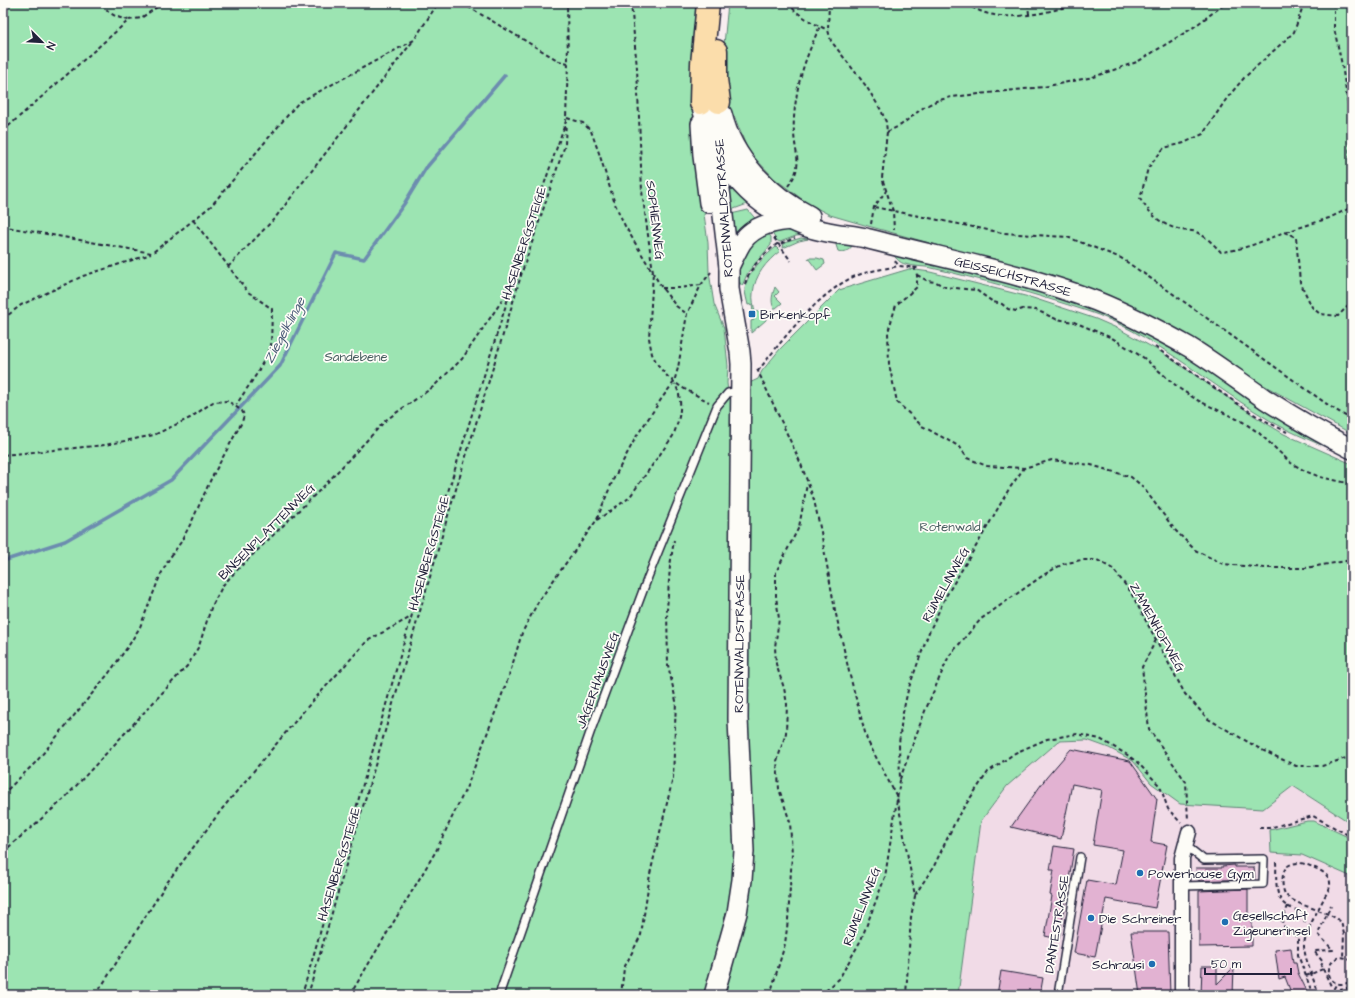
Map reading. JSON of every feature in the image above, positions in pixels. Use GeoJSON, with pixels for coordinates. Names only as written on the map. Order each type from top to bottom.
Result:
{"type":"FeatureCollection","features":[{"type":"Feature","properties":{"kind":"highway","name":"ROTENWALDSTRASSE"},"geometry":{"type":"LineString","coordinates":[[708,3],[702,64],[710,102]]}},
{"type":"Feature","properties":{"kind":"highway","name":"ROTENWALDSTRASSE"},"geometry":{"type":"LineString","coordinates":[[710,102],[721,3]]}},
{"type":"Feature","properties":{"kind":"main road","name":"ROTENWALDSTRASSE"},"geometry":{"type":"LineString","coordinates":[[710,102],[716,150],[720,270],[737,288]]}},
{"type":"Feature","properties":{"kind":"main road","name":"ROTENWALDSTRASSE"},"geometry":{"type":"LineString","coordinates":[[710,102],[723,119],[735,146],[749,167],[765,185],[780,198],[800,211],[857,236]]}},
{"type":"Feature","properties":{"kind":"main road","name":"ROTENWALDSTRASSE"},"geometry":{"type":"LineString","coordinates":[[710,102],[702,156],[711,220],[720,268],[737,288],[742,391],[738,719],[744,851],[742,880],[737,913],[714,995]]}},
{"type":"Feature","properties":{"kind":"main road","name":"GEISSEICHSTRASSE"},"geometry":{"type":"LineString","coordinates":[[716,150],[731,172],[751,194],[770,209],[792,220],[827,232],[857,236],[1025,278],[1068,291],[1097,302],[1153,327],[1189,348],[1267,400],[1311,427],[1352,449]]}},
{"type":"Feature","properties":{"kind":"main road"},"geometry":{"type":"LineString","coordinates":[[720,270],[742,242],[757,229],[768,224],[792,220]]}},
{"type":"Feature","properties":{"kind":"street"},"geometry":{"type":"LineString","coordinates":[[1182,995],[1182,858],[1189,832]]}},
{"type":"Feature","properties":{"kind":"lane","name":"JÄGERHAUSWEG"},"geometry":{"type":"LineString","coordinates":[[499,995],[594,723],[648,577],[717,406],[728,393],[742,391]]}},
{"type":"Feature","properties":{"kind":"lane"},"geometry":{"type":"LineString","coordinates":[[1182,886],[1263,884],[1264,859],[1204,860],[1185,845]]}},
{"type":"Feature","properties":{"kind":"lane","name":"DANTESTRASSE"},"geometry":{"type":"LineString","coordinates":[[1058,995],[1080,857]]}},
{"type":"Feature","properties":{"kind":"path"},"geometry":{"type":"LineString","coordinates":[[103,3],[115,17],[129,20],[141,18],[162,3]]}},
{"type":"Feature","properties":{"kind":"path"},"geometry":{"type":"LineString","coordinates":[[228,267],[275,218],[414,40],[438,3]]}},
{"type":"Feature","properties":{"kind":"path"},"geometry":{"type":"LineString","coordinates":[[462,3],[559,61],[568,63]]}},
{"type":"Feature","properties":{"kind":"path"},"geometry":{"type":"LineString","coordinates":[[302,995],[442,511],[536,208],[567,118],[567,3]]}},
{"type":"Feature","properties":{"kind":"path","name":"SOPHIENWEG"},"geometry":{"type":"LineString","coordinates":[[632,3],[637,68],[642,191],[653,272],[649,338],[652,354],[659,367],[674,382],[717,406]]}},
{"type":"Feature","properties":{"kind":"path"},"geometry":{"type":"LineString","coordinates":[[787,3],[807,20],[828,30]]}},
{"type":"Feature","properties":{"kind":"path"},"geometry":{"type":"LineString","coordinates":[[829,3],[828,30],[831,41],[866,86],[881,110],[886,122],[887,132],[882,178],[893,211],[894,228]]}},
{"type":"Feature","properties":{"kind":"path"},"geometry":{"type":"LineString","coordinates":[[966,3],[980,12],[1001,16],[1029,15],[1060,10],[1078,3]]}},
{"type":"Feature","properties":{"kind":"path"},"geometry":{"type":"LineString","coordinates":[[1028,3],[1029,15]]}},
{"type":"Feature","properties":{"kind":"path"},"geometry":{"type":"LineString","coordinates":[[887,132],[901,125],[924,107],[936,101],[951,97],[1043,87],[1092,77],[1137,62],[1192,29],[1226,3]]}},
{"type":"Feature","properties":{"kind":"path"},"geometry":{"type":"LineString","coordinates":[[1304,3],[1294,32],[1244,78],[1227,98],[1203,134],[1184,143],[1164,148],[1148,168],[1140,199],[1150,213],[1161,222],[1182,230],[1196,232],[1211,242],[1221,252],[1234,251],[1267,240],[1284,232],[1329,218],[1352,207]]}},
{"type":"Feature","properties":{"kind":"path"},"geometry":{"type":"LineString","coordinates":[[1334,3],[1334,28],[1342,65],[1349,110],[1350,174],[1352,186]]}},
{"type":"Feature","properties":{"kind":"path"},"geometry":{"type":"LineString","coordinates":[[3,131],[129,20]]}},
{"type":"Feature","properties":{"kind":"path"},"geometry":{"type":"LineString","coordinates":[[792,181],[797,172],[798,163],[794,133],[797,94],[801,75],[820,26]]}},
{"type":"Feature","properties":{"kind":"path"},"geometry":{"type":"LineString","coordinates":[[3,319],[21,305],[83,276],[152,254],[211,206],[298,103],[414,40]]}},
{"type":"Feature","properties":{"kind":"path"},"geometry":{"type":"LineString","coordinates":[[567,118],[583,123],[591,131],[615,204],[625,226],[662,288],[676,306],[687,314]]}},
{"type":"Feature","properties":{"kind":"path","name":"HASENBERGSTEIGE"},"geometry":{"type":"LineString","coordinates":[[308,995],[446,522],[524,269],[565,145],[567,118]]}},
{"type":"Feature","properties":{"kind":"path"},"geometry":{"type":"LineString","coordinates":[[872,219],[874,207],[886,191]]}},
{"type":"Feature","properties":{"kind":"path"},"geometry":{"type":"LineString","coordinates":[[874,207],[1003,233],[1067,237],[1121,258],[1352,420]]}},
{"type":"Feature","properties":{"kind":"path"},"geometry":{"type":"LineString","coordinates":[[193,220],[248,292],[272,309],[271,347],[236,405]]}},
{"type":"Feature","properties":{"kind":"path"},"geometry":{"type":"LineString","coordinates":[[3,225],[152,254]]}},
{"type":"Feature","properties":{"kind":"path"},"geometry":{"type":"LineString","coordinates":[[1284,232],[1296,237],[1300,282],[1312,308],[1320,314],[1338,316],[1352,302]]}},
{"type":"Feature","properties":{"kind":"path"},"geometry":{"type":"LineString","coordinates":[[771,233],[777,244],[791,261]]}},
{"type":"Feature","properties":{"kind":"path"},"geometry":{"type":"LineString","coordinates":[[737,288],[766,253],[777,244],[801,237]]}},
{"type":"Feature","properties":{"kind":"path"},"geometry":{"type":"LineString","coordinates":[[894,260],[899,266]]}},
{"type":"Feature","properties":{"kind":"path"},"geometry":{"type":"LineString","coordinates":[[758,371],[793,328],[835,288],[853,277],[899,266],[920,268]]}},
{"type":"Feature","properties":{"kind":"path"},"geometry":{"type":"LineString","coordinates":[[914,267],[917,276],[917,287],[896,305],[888,332],[889,364],[897,402],[922,426],[960,447],[967,458],[987,466],[1024,468],[1052,460],[1091,465],[1131,477],[1142,486],[1175,530],[1195,550],[1224,564],[1266,568],[1305,568],[1352,560]]}},
{"type":"Feature","properties":{"kind":"path","name":"BINSENPLATTENWEG"},"geometry":{"type":"LineString","coordinates":[[3,852],[63,800],[188,665],[199,646],[211,608],[223,585],[323,487],[386,420],[433,387],[462,359],[524,269]]}},
{"type":"Feature","properties":{"kind":"path"},"geometry":{"type":"LineString","coordinates":[[350,995],[436,851],[468,784],[509,676],[522,633],[538,602],[596,521],[613,480],[636,437],[674,382],[678,368],[687,314],[702,284],[720,270]]}},
{"type":"Feature","properties":{"kind":"path"},"geometry":{"type":"LineString","coordinates":[[917,276],[928,281],[936,282],[945,287],[976,290],[993,302],[1002,304],[1008,309],[1016,312],[1023,309],[1036,310],[1056,319],[1074,322],[1106,335],[1144,358],[1180,389],[1197,400],[1244,422],[1259,432],[1291,463],[1320,477],[1352,484]]}},
{"type":"Feature","properties":{"kind":"path"},"geometry":{"type":"LineString","coordinates":[[662,288],[680,288],[702,284]]}},
{"type":"Feature","properties":{"kind":"path"},"geometry":{"type":"LineString","coordinates":[[1151,344],[1260,418],[1293,434]]}},
{"type":"Feature","properties":{"kind":"path"},"geometry":{"type":"LineString","coordinates":[[755,365],[801,464],[814,500],[836,618],[867,740],[897,797],[915,896],[911,917],[906,995]]}},
{"type":"Feature","properties":{"kind":"path"},"geometry":{"type":"LineString","coordinates":[[596,521],[629,498],[673,436],[680,408],[680,393],[674,382]]}},
{"type":"Feature","properties":{"kind":"path"},"geometry":{"type":"LineString","coordinates":[[3,455],[105,445],[154,434],[190,418],[213,402],[228,401],[242,410],[244,415],[242,422],[211,479],[192,521],[160,576],[148,608],[136,633],[109,673],[41,756],[3,794]]}},
{"type":"Feature","properties":{"kind":"path","name":"RÜMELINWEG"},"geometry":{"type":"LineString","coordinates":[[821,995],[839,980],[861,940],[885,877],[900,780],[899,744],[902,717],[908,690],[929,632],[946,596],[1009,489],[1024,468]]}},
{"type":"Feature","properties":{"kind":"path"},"geometry":{"type":"LineString","coordinates":[[770,995],[785,944],[792,854],[790,822],[779,789],[777,761],[786,733],[787,704],[784,688],[776,664],[775,647],[779,619],[776,596],[776,572],[799,526],[808,482]]}},
{"type":"Feature","properties":{"kind":"path"},"geometry":{"type":"LineString","coordinates":[[621,995],[624,968],[641,935],[650,874],[673,778],[676,701],[668,664],[667,610],[674,536]]}},
{"type":"Feature","properties":{"kind":"path","name":"ZAMENHOFWEG"},"geometry":{"type":"LineString","coordinates":[[900,780],[925,711],[949,656],[981,619],[1045,574],[1063,564],[1081,560],[1097,560],[1113,569],[1130,591],[1185,694],[1208,719],[1260,749],[1296,766],[1322,766],[1352,756]]}},
{"type":"Feature","properties":{"kind":"path"},"geometry":{"type":"LineString","coordinates":[[96,995],[166,884],[222,809],[302,713],[367,641],[412,616]]}},
{"type":"Feature","properties":{"kind":"path"},"geometry":{"type":"LineString","coordinates":[[1156,640],[1142,667],[1149,729],[1186,782],[1189,832]]}},
{"type":"Feature","properties":{"kind":"path"},"geometry":{"type":"LineString","coordinates":[[915,896],[934,866],[958,816],[988,772],[1015,753],[1047,739],[1077,734],[1100,739],[1126,754],[1137,762],[1160,786],[1168,809],[1189,832]]}},
{"type":"Feature","properties":{"kind":"path"},"geometry":{"type":"LineString","coordinates":[[1259,828],[1269,828],[1313,816],[1352,837]]}},
{"type":"Feature","properties":{"kind":"path"},"geometry":{"type":"LineString","coordinates":[[1276,862],[1278,893],[1280,899],[1288,906],[1304,915],[1304,923]]}},
{"type":"Feature","properties":{"kind":"path"},"geometry":{"type":"LineString","coordinates":[[1320,995],[1304,954],[1304,945],[1306,935],[1318,911],[1330,885],[1327,875],[1324,872],[1305,864],[1294,863],[1289,865],[1284,870],[1284,892],[1286,895],[1318,911],[1338,919],[1343,927],[1343,957]]}},
{"type":"Feature","properties":{"kind":"path"},"geometry":{"type":"LineString","coordinates":[[1331,905],[1318,934],[1333,950],[1314,951],[1322,962],[1321,966],[1331,986]]}},
{"type":"Feature","properties":{"kind":"path"},"geometry":{"type":"LineString","coordinates":[[1288,906],[1282,921],[1286,931],[1298,937],[1298,955],[1313,995]]}},
{"type":"Feature","properties":{"kind":"path"},"geometry":{"type":"LineString","coordinates":[[1352,961],[1343,957],[1336,958],[1331,963],[1329,968],[1329,974],[1332,980],[1337,983],[1343,984],[1352,980]]}},
{"type":"Feature","properties":{"kind":"path"},"geometry":{"type":"LineString","coordinates":[[1306,976],[1323,969]]}},
{"type":"Feature","properties":{"kind":"path"},"geometry":{"type":"LineString","coordinates":[[1330,995],[1337,983]]}},
{"type":"Feature","properties":{"kind":"path"},"geometry":{"type":"LineString","coordinates":[[1338,989],[1349,988],[1352,990]]}},
{"type":"Feature","properties":{"kind":"shaded area"},"geometry":{"type":"Polygon","coordinates":[[[1087,740],[1109,748],[1133,761],[1151,783],[1263,809],[1293,786],[1352,824],[1352,899],[1350,935],[1352,940],[1352,995],[958,995],[981,821],[1007,786],[1059,741],[1087,740]]]}},
{"type":"Feature","properties":{"kind":"green space","name":"Sandebene"},"geometry":{"type":"Polygon","coordinates":[[[3,3],[698,3],[692,50],[690,91],[694,91],[699,162],[707,213],[704,214],[708,243],[709,272],[714,304],[724,328],[728,366],[728,393],[758,379],[762,371],[780,349],[839,290],[909,269],[930,272],[1033,298],[1096,319],[1119,329],[1161,352],[1259,419],[1284,434],[1352,464],[1352,824],[1293,786],[1263,809],[1180,804],[1151,783],[1133,761],[1109,748],[1087,740],[1059,741],[1007,786],[981,821],[958,995],[3,995],[3,3]]]}},
{"type":"Feature","properties":{"kind":"green space"},"geometry":{"type":"Polygon","coordinates":[[[728,3],[1352,3],[1352,434],[1258,382],[1201,344],[1129,307],[1074,283],[830,215],[807,203],[775,179],[748,151],[735,118],[726,103],[723,55],[728,3]]]}},
{"type":"Feature","properties":{"kind":"green space"},"geometry":{"type":"Polygon","coordinates":[[[725,173],[753,202],[731,210],[725,173]]]}},
{"type":"Feature","properties":{"kind":"green space"},"geometry":{"type":"Polygon","coordinates":[[[748,210],[759,223],[736,247],[731,214],[748,210]]]}},
{"type":"Feature","properties":{"kind":"green space"},"geometry":{"type":"Polygon","coordinates":[[[781,225],[806,235],[796,236],[780,242],[776,240],[771,231],[781,225]]]}},
{"type":"Feature","properties":{"kind":"green space"},"geometry":{"type":"Polygon","coordinates":[[[765,229],[771,237],[771,245],[748,272],[742,286],[738,272],[741,254],[745,246],[765,229]]]}},
{"type":"Feature","properties":{"kind":"green space"},"geometry":{"type":"Polygon","coordinates":[[[801,238],[808,239],[783,248],[784,243],[801,238]]]}},
{"type":"Feature","properties":{"kind":"green space"},"geometry":{"type":"Polygon","coordinates":[[[837,243],[852,246],[844,252],[840,252],[838,251],[836,245],[837,243]]]}},
{"type":"Feature","properties":{"kind":"green space"},"geometry":{"type":"Polygon","coordinates":[[[776,247],[780,251],[762,269],[756,280],[753,293],[755,312],[764,311],[766,320],[751,333],[751,321],[754,320],[752,304],[748,305],[745,289],[746,283],[757,265],[776,247]]]}},
{"type":"Feature","properties":{"kind":"green space"},"geometry":{"type":"Polygon","coordinates":[[[893,255],[1025,286],[1076,302],[1100,312],[1134,328],[1183,355],[1335,451],[1270,420],[1240,402],[1155,344],[1110,320],[1068,305],[971,277],[932,268],[908,265],[900,262],[893,255]]]}},
{"type":"Feature","properties":{"kind":"green space"},"geometry":{"type":"Polygon","coordinates":[[[808,258],[824,260],[825,264],[817,270],[808,258]]]}},
{"type":"Feature","properties":{"kind":"green space"},"geometry":{"type":"Polygon","coordinates":[[[775,287],[779,292],[775,296],[782,303],[774,308],[772,300],[775,287]]]}},
{"type":"Feature","properties":{"kind":"green space"},"geometry":{"type":"Polygon","coordinates":[[[1307,821],[1314,821],[1352,839],[1352,877],[1302,855],[1271,853],[1270,830],[1307,821]]]}},
{"type":"Feature","properties":{"kind":"building"},"geometry":{"type":"Polygon","coordinates":[[[1071,749],[1130,761],[1157,799],[1151,842],[1167,845],[1155,908],[1106,899],[1095,957],[1074,953],[1087,880],[1116,885],[1123,850],[1093,845],[1102,790],[1072,784],[1061,839],[1011,827],[1046,778],[1071,749]]]}},
{"type":"Feature","properties":{"kind":"building"},"geometry":{"type":"Polygon","coordinates":[[[1054,846],[1074,849],[1059,939],[1045,936],[1052,896],[1050,895],[1054,870],[1050,870],[1054,846]]]}},
{"type":"Feature","properties":{"kind":"building"},"geometry":{"type":"Polygon","coordinates":[[[1235,865],[1235,867],[1254,867],[1255,878],[1199,881],[1199,879],[1197,879],[1196,868],[1222,868],[1222,866],[1235,865]]]}},
{"type":"Feature","properties":{"kind":"building","name":"Gesellschaft Zigeunerinsel"},"geometry":{"type":"Polygon","coordinates":[[[1248,889],[1248,915],[1252,915],[1252,946],[1199,947],[1199,891],[1248,889]]]}},
{"type":"Feature","properties":{"kind":"building","name":"Schrausi"},"geometry":{"type":"Polygon","coordinates":[[[1131,932],[1168,932],[1170,995],[1140,995],[1131,932]]]}},
{"type":"Feature","properties":{"kind":"building"},"geometry":{"type":"Polygon","coordinates":[[[1291,948],[1293,963],[1296,963],[1298,973],[1309,995],[1292,995],[1285,977],[1279,979],[1275,950],[1291,948]]]}},
{"type":"Feature","properties":{"kind":"building"},"geometry":{"type":"Polygon","coordinates":[[[1202,966],[1217,966],[1217,984],[1234,967],[1233,995],[1201,995],[1202,966]]]}},
{"type":"Feature","properties":{"kind":"building"},"geometry":{"type":"Polygon","coordinates":[[[1001,971],[1043,978],[1040,995],[997,995],[1001,971]]]}},
{"type":"Feature","properties":{"kind":"waterway","name":"Ziegelklinge"},"geometry":{"type":"LineString","coordinates":[[3,561],[65,541],[171,480],[280,366],[336,253],[364,259],[404,204],[426,168],[505,75]]}},
{"type":"Feature","properties":{"kind":"place","name":"Birkenkopf"},"geometry":{"type":"Point","coordinates":[752,314]}},
{"type":"Feature","properties":{"kind":"place","name":"Powerhouse Gym"},"geometry":{"type":"Point","coordinates":[1140,873]}},
{"type":"Feature","properties":{"kind":"place","name":"Die Schreiner"},"geometry":{"type":"Point","coordinates":[1091,918]}},
{"type":"Feature","properties":{"kind":"place","name":"Gesellschaft Zigeunerinsel"},"geometry":{"type":"Point","coordinates":[1225,922]}},
{"type":"Feature","properties":{"kind":"place","name":"Schrausi"},"geometry":{"type":"Point","coordinates":[1152,964]}},
{"type":"Feature","properties":{"kind":"park label","name":"Rotenwald"},"geometry":{"type":"Point","coordinates":[950,526]}}]}
